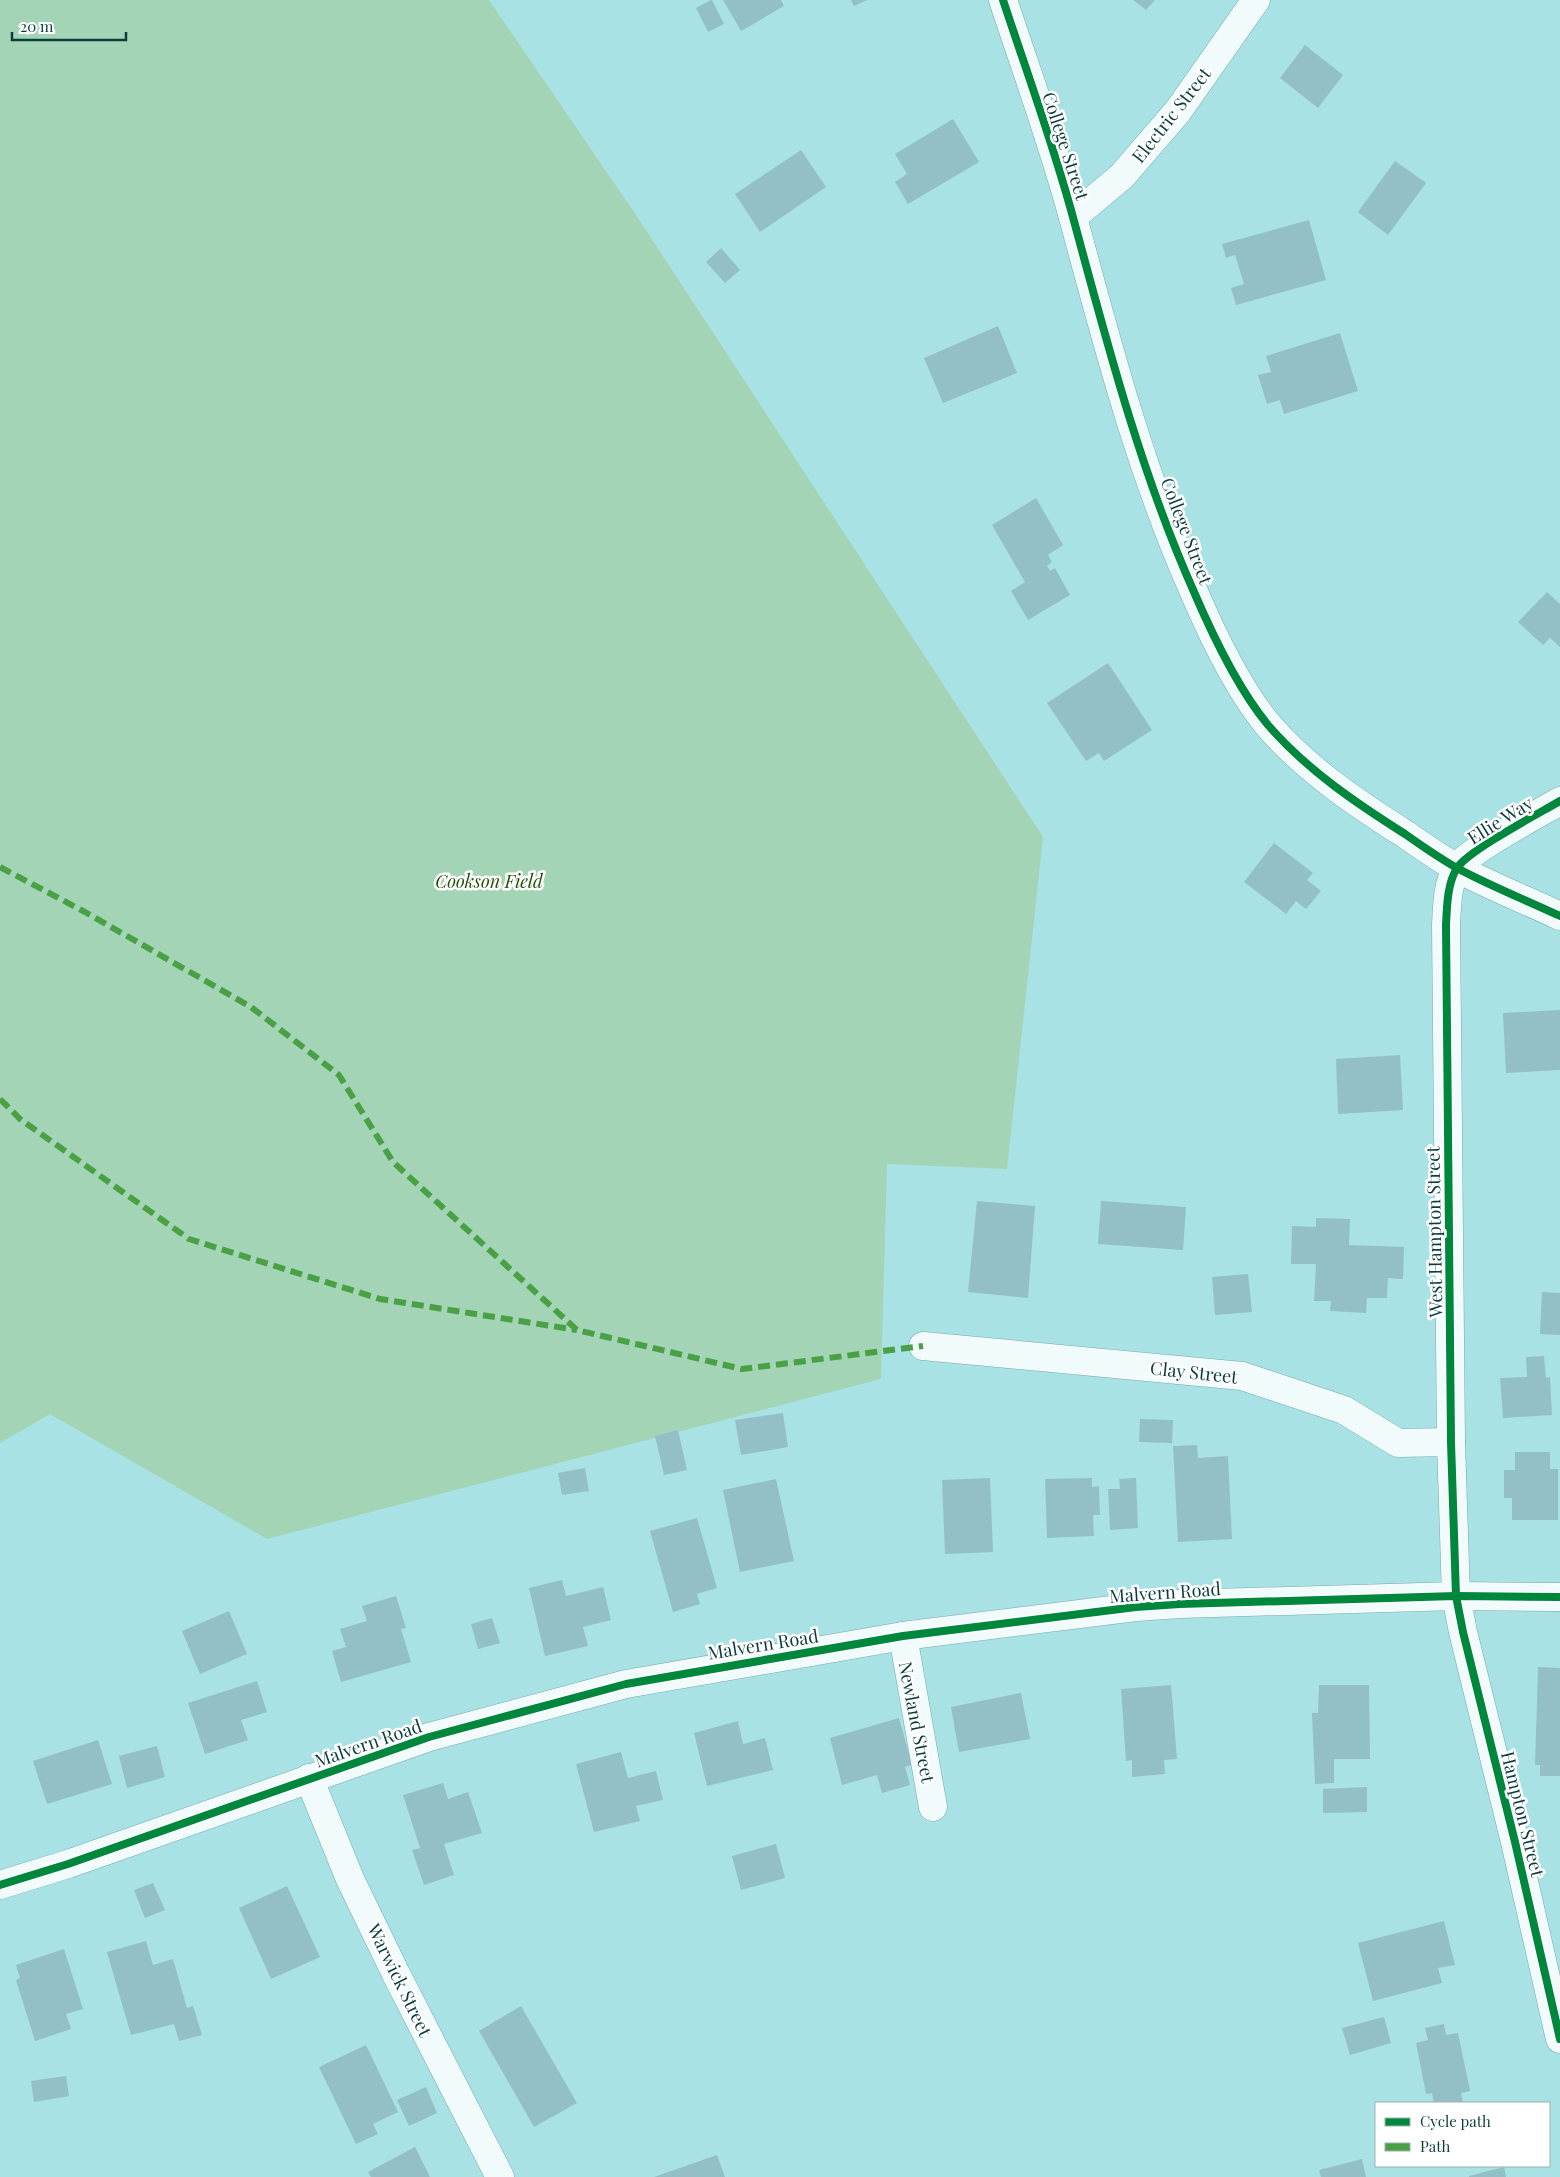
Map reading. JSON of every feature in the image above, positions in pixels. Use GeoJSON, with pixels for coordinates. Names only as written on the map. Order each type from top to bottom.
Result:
{"type":"FeatureCollection","features":[{"type":"Feature","properties":{"kind":"street","name":"College Street"},"geometry":{"type":"LineString","coordinates":[[1002,0],[1073,217],[1097,310],[1126,408],[1175,549],[1212,634],[1243,687],[1266,723],[1318,775],[1364,808],[1457,868],[1560,916]]}},
{"type":"Feature","properties":{"kind":"street","name":"Electric Street"},"geometry":{"type":"LineString","coordinates":[[1073,217],[1122,176],[1178,111],[1256,0]]}},
{"type":"Feature","properties":{"kind":"street","name":"Ellie Way"},"geometry":{"type":"LineString","coordinates":[[1457,868],[1480,849],[1560,801]]}},
{"type":"Feature","properties":{"kind":"street","name":"West Hampton Street"},"geometry":{"type":"LineString","coordinates":[[1456,1596],[1451,1442],[1446,925],[1448,896],[1457,868]]}},
{"type":"Feature","properties":{"kind":"street","name":"Clay Street"},"geometry":{"type":"LineString","coordinates":[[923,1346],[1242,1376],[1344,1410],[1398,1443],[1451,1442]]}},
{"type":"Feature","properties":{"kind":"street","name":"Malvern Road"},"geometry":{"type":"LineString","coordinates":[[0,1885],[68,1864],[429,1737],[626,1684],[903,1636],[1128,1608],[1180,1604],[1456,1596],[1560,1598]]}},
{"type":"Feature","properties":{"kind":"street","name":"Hampton Street"},"geometry":{"type":"LineString","coordinates":[[1456,1596],[1560,2039]]}},
{"type":"Feature","properties":{"kind":"street","name":"Newland Street"},"geometry":{"type":"LineString","coordinates":[[903,1636],[905,1660],[934,1807]]}},
{"type":"Feature","properties":{"kind":"street","name":"Warwick Street"},"geometry":{"type":"LineString","coordinates":[[309,1778],[350,1879],[396,1974],[500,2177]]}},
{"type":"Feature","properties":{"kind":"green space","name":"Cookson Field"},"geometry":{"type":"Polygon","coordinates":[[[0,0],[489,0],[636,215],[1043,837],[1007,1169],[887,1164],[881,1379],[267,1539],[50,1414],[0,1443],[0,0]]]}},
{"type":"Feature","properties":{"kind":"building"},"geometry":{"type":"Polygon","coordinates":[[[711,0],[724,24],[708,32],[696,8],[711,0]]]}},
{"type":"Feature","properties":{"kind":"building"},"geometry":{"type":"Polygon","coordinates":[[[723,0],[781,0],[784,6],[741,31],[723,0]]]}},
{"type":"Feature","properties":{"kind":"building"},"geometry":{"type":"Polygon","coordinates":[[[851,0],[867,0],[854,6],[851,0]]]}},
{"type":"Feature","properties":{"kind":"building"},"geometry":{"type":"Polygon","coordinates":[[[1133,0],[1155,0],[1146,10],[1133,0]]]}},
{"type":"Feature","properties":{"kind":"building"},"geometry":{"type":"Polygon","coordinates":[[[1305,45],[1343,75],[1318,108],[1280,78],[1305,45]]]}},
{"type":"Feature","properties":{"kind":"building"},"geometry":{"type":"Polygon","coordinates":[[[953,119],[979,162],[908,204],[895,182],[907,174],[895,154],[953,119]]]}},
{"type":"Feature","properties":{"kind":"building"},"geometry":{"type":"Polygon","coordinates":[[[801,150],[826,187],[760,232],[735,194],[801,150]]]}},
{"type":"Feature","properties":{"kind":"building"},"geometry":{"type":"Polygon","coordinates":[[[1395,161],[1426,183],[1388,235],[1358,212],[1395,161]]]}},
{"type":"Feature","properties":{"kind":"building"},"geometry":{"type":"Polygon","coordinates":[[[1309,220],[1326,280],[1236,305],[1231,288],[1244,284],[1235,255],[1226,258],[1222,244],[1309,220]]]}},
{"type":"Feature","properties":{"kind":"building"},"geometry":{"type":"Polygon","coordinates":[[[721,248],[740,270],[725,283],[706,262],[721,248]]]}},
{"type":"Feature","properties":{"kind":"building"},"geometry":{"type":"Polygon","coordinates":[[[998,326],[1017,373],[943,403],[924,358],[998,326]]]}},
{"type":"Feature","properties":{"kind":"building"},"geometry":{"type":"Polygon","coordinates":[[[1340,333],[1358,391],[1284,414],[1280,400],[1267,404],[1258,375],[1271,372],[1266,356],[1340,333]]]}},
{"type":"Feature","properties":{"kind":"building"},"geometry":{"type":"Polygon","coordinates":[[[1036,498],[1063,545],[1048,555],[1052,562],[1047,566],[1050,571],[1055,568],[1070,595],[1028,620],[1011,591],[1025,582],[992,525],[1036,498]]]}},
{"type":"Feature","properties":{"kind":"building"},"geometry":{"type":"Polygon","coordinates":[[[1547,592],[1560,604],[1560,647],[1550,638],[1543,645],[1518,622],[1547,592]]]}},
{"type":"Feature","properties":{"kind":"building"},"geometry":{"type":"Polygon","coordinates":[[[1108,663],[1152,730],[1104,761],[1099,753],[1086,761],[1047,703],[1108,663]]]}},
{"type":"Feature","properties":{"kind":"building"},"geometry":{"type":"Polygon","coordinates":[[[1274,843],[1313,873],[1307,880],[1321,891],[1306,909],[1296,901],[1286,914],[1244,882],[1274,843]]]}},
{"type":"Feature","properties":{"kind":"building"},"geometry":{"type":"Polygon","coordinates":[[[1560,1010],[1560,1070],[1506,1073],[1503,1013],[1560,1010]]]}},
{"type":"Feature","properties":{"kind":"building"},"geometry":{"type":"Polygon","coordinates":[[[1400,1055],[1403,1110],[1338,1114],[1336,1059],[1400,1055]]]}},
{"type":"Feature","properties":{"kind":"building"},"geometry":{"type":"Polygon","coordinates":[[[977,1201],[1035,1206],[1028,1298],[968,1292],[977,1201]]]}},
{"type":"Feature","properties":{"kind":"building"},"geometry":{"type":"Polygon","coordinates":[[[1101,1201],[1186,1207],[1183,1250],[1098,1244],[1101,1201]]]}},
{"type":"Feature","properties":{"kind":"building"},"geometry":{"type":"Polygon","coordinates":[[[1316,1218],[1350,1219],[1349,1245],[1404,1247],[1403,1279],[1388,1278],[1387,1298],[1367,1298],[1366,1313],[1330,1311],[1331,1301],[1314,1301],[1316,1264],[1291,1264],[1292,1226],[1316,1227],[1316,1218]]]}},
{"type":"Feature","properties":{"kind":"building"},"geometry":{"type":"Polygon","coordinates":[[[1248,1274],[1252,1312],[1215,1315],[1212,1277],[1248,1274]]]}},
{"type":"Feature","properties":{"kind":"building"},"geometry":{"type":"Polygon","coordinates":[[[1542,1292],[1560,1293],[1560,1335],[1540,1334],[1542,1292]]]}},
{"type":"Feature","properties":{"kind":"building"},"geometry":{"type":"Polygon","coordinates":[[[1544,1356],[1546,1378],[1550,1377],[1552,1415],[1503,1418],[1500,1378],[1527,1377],[1526,1357],[1544,1356]]]}},
{"type":"Feature","properties":{"kind":"building"},"geometry":{"type":"Polygon","coordinates":[[[783,1413],[788,1447],[741,1455],[735,1420],[783,1413]]]}},
{"type":"Feature","properties":{"kind":"building"},"geometry":{"type":"Polygon","coordinates":[[[1140,1419],[1173,1420],[1172,1443],[1139,1442],[1140,1419]]]}},
{"type":"Feature","properties":{"kind":"building"},"geometry":{"type":"Polygon","coordinates":[[[678,1430],[687,1470],[664,1475],[655,1436],[678,1430]]]}},
{"type":"Feature","properties":{"kind":"building"},"geometry":{"type":"Polygon","coordinates":[[[1197,1445],[1198,1458],[1228,1456],[1232,1539],[1178,1542],[1173,1446],[1197,1445]]]}},
{"type":"Feature","properties":{"kind":"building"},"geometry":{"type":"Polygon","coordinates":[[[1515,1452],[1550,1452],[1550,1469],[1558,1469],[1558,1520],[1512,1520],[1512,1498],[1504,1498],[1504,1470],[1515,1470],[1515,1452]]]}},
{"type":"Feature","properties":{"kind":"building"},"geometry":{"type":"Polygon","coordinates":[[[585,1468],[589,1491],[562,1495],[558,1473],[585,1468]]]}},
{"type":"Feature","properties":{"kind":"building"},"geometry":{"type":"Polygon","coordinates":[[[990,1478],[993,1552],[945,1554],[942,1480],[990,1478]]]}},
{"type":"Feature","properties":{"kind":"building"},"geometry":{"type":"Polygon","coordinates":[[[1092,1478],[1092,1487],[1099,1486],[1100,1515],[1093,1515],[1094,1536],[1047,1538],[1045,1479],[1092,1478]]]}},
{"type":"Feature","properties":{"kind":"building"},"geometry":{"type":"Polygon","coordinates":[[[1136,1478],[1138,1528],[1110,1530],[1108,1489],[1120,1489],[1119,1479],[1136,1478]]]}},
{"type":"Feature","properties":{"kind":"building"},"geometry":{"type":"Polygon","coordinates":[[[776,1479],[794,1561],[740,1572],[723,1490],[776,1479]]]}},
{"type":"Feature","properties":{"kind":"building"},"geometry":{"type":"Polygon","coordinates":[[[697,1518],[717,1588],[697,1594],[700,1604],[673,1612],[650,1531],[697,1518]]]}},
{"type":"Feature","properties":{"kind":"building"},"geometry":{"type":"Polygon","coordinates":[[[562,1580],[566,1596],[603,1587],[611,1620],[583,1627],[588,1646],[545,1656],[529,1588],[562,1580]]]}},
{"type":"Feature","properties":{"kind":"building"},"geometry":{"type":"Polygon","coordinates":[[[396,1596],[406,1628],[401,1629],[411,1662],[341,1682],[332,1651],[346,1647],[340,1629],[367,1621],[362,1606],[396,1596]]]}},
{"type":"Feature","properties":{"kind":"building"},"geometry":{"type":"Polygon","coordinates":[[[229,1611],[247,1654],[200,1674],[182,1631],[229,1611]]]}},
{"type":"Feature","properties":{"kind":"building"},"geometry":{"type":"Polygon","coordinates":[[[492,1618],[500,1643],[478,1649],[471,1624],[492,1618]]]}},
{"type":"Feature","properties":{"kind":"building"},"geometry":{"type":"Polygon","coordinates":[[[1538,1667],[1560,1668],[1560,1776],[1540,1776],[1540,1765],[1535,1765],[1538,1667]]]}},
{"type":"Feature","properties":{"kind":"building"},"geometry":{"type":"Polygon","coordinates":[[[257,1681],[267,1712],[241,1720],[248,1740],[205,1754],[188,1703],[257,1681]]]}},
{"type":"Feature","properties":{"kind":"building"},"geometry":{"type":"Polygon","coordinates":[[[1171,1685],[1177,1759],[1164,1760],[1165,1774],[1132,1777],[1132,1760],[1126,1761],[1121,1689],[1171,1685]]]}},
{"type":"Feature","properties":{"kind":"building"},"geometry":{"type":"Polygon","coordinates":[[[1319,1685],[1369,1685],[1370,1759],[1334,1759],[1334,1783],[1315,1784],[1312,1713],[1318,1713],[1319,1685]]]}},
{"type":"Feature","properties":{"kind":"building"},"geometry":{"type":"Polygon","coordinates":[[[1021,1693],[1030,1739],[959,1752],[951,1707],[1021,1693]]]}},
{"type":"Feature","properties":{"kind":"building"},"geometry":{"type":"Polygon","coordinates":[[[899,1718],[912,1765],[905,1767],[910,1785],[882,1793],[877,1775],[842,1785],[830,1738],[899,1718]]]}},
{"type":"Feature","properties":{"kind":"building"},"geometry":{"type":"Polygon","coordinates":[[[738,1721],[743,1744],[765,1738],[773,1770],[707,1786],[694,1733],[738,1721]]]}},
{"type":"Feature","properties":{"kind":"building"},"geometry":{"type":"Polygon","coordinates":[[[98,1740],[112,1784],[47,1804],[33,1761],[98,1740]]]}},
{"type":"Feature","properties":{"kind":"building"},"geometry":{"type":"Polygon","coordinates":[[[157,1746],[165,1777],[127,1788],[119,1756],[157,1746]]]}},
{"type":"Feature","properties":{"kind":"building"},"geometry":{"type":"Polygon","coordinates":[[[621,1752],[628,1778],[656,1771],[663,1800],[636,1806],[640,1821],[594,1832],[576,1764],[621,1752]]]}},
{"type":"Feature","properties":{"kind":"building"},"geometry":{"type":"Polygon","coordinates":[[[443,1783],[448,1799],[468,1792],[482,1833],[444,1844],[454,1875],[424,1885],[412,1850],[420,1848],[403,1795],[443,1783]]]}},
{"type":"Feature","properties":{"kind":"building"},"geometry":{"type":"Polygon","coordinates":[[[1367,1787],[1367,1812],[1323,1813],[1323,1789],[1367,1787]]]}},
{"type":"Feature","properties":{"kind":"building"},"geometry":{"type":"Polygon","coordinates":[[[776,1844],[785,1878],[741,1890],[732,1856],[776,1844]]]}},
{"type":"Feature","properties":{"kind":"building"},"geometry":{"type":"Polygon","coordinates":[[[153,1883],[165,1910],[145,1918],[134,1890],[153,1883]]]}},
{"type":"Feature","properties":{"kind":"building"},"geometry":{"type":"Polygon","coordinates":[[[287,1886],[320,1957],[271,1979],[239,1908],[287,1886]]]}},
{"type":"Feature","properties":{"kind":"building"},"geometry":{"type":"Polygon","coordinates":[[[1444,1921],[1455,1965],[1438,1968],[1442,1983],[1373,2001],[1358,1943],[1444,1921]]]}},
{"type":"Feature","properties":{"kind":"building"},"geometry":{"type":"Polygon","coordinates":[[[146,1941],[153,1965],[173,1959],[187,2008],[193,2006],[202,2035],[179,2041],[174,2024],[131,2035],[107,1952],[146,1941]]]}},
{"type":"Feature","properties":{"kind":"building"},"geometry":{"type":"Polygon","coordinates":[[[64,1949],[83,2009],[66,2014],[71,2029],[35,2041],[16,1980],[20,1978],[16,1965],[64,1949]]]}},
{"type":"Feature","properties":{"kind":"building"},"geometry":{"type":"Polygon","coordinates":[[[521,2006],[577,2103],[534,2127],[479,2031],[521,2006]]]}},
{"type":"Feature","properties":{"kind":"building"},"geometry":{"type":"Polygon","coordinates":[[[1384,2017],[1391,2043],[1350,2055],[1342,2028],[1384,2017]]]}},
{"type":"Feature","properties":{"kind":"building"},"geometry":{"type":"Polygon","coordinates":[[[1444,2024],[1446,2035],[1458,2033],[1470,2091],[1461,2093],[1463,2102],[1434,2102],[1432,2093],[1426,2094],[1416,2043],[1428,2040],[1425,2028],[1444,2024]]]}},
{"type":"Feature","properties":{"kind":"building"},"geometry":{"type":"Polygon","coordinates":[[[366,2045],[398,2112],[373,2124],[378,2134],[356,2144],[319,2067],[366,2045]]]}},
{"type":"Feature","properties":{"kind":"building"},"geometry":{"type":"Polygon","coordinates":[[[66,2076],[69,2096],[34,2102],[31,2081],[66,2076]]]}},
{"type":"Feature","properties":{"kind":"building"},"geometry":{"type":"Polygon","coordinates":[[[426,2087],[437,2113],[409,2126],[397,2100],[426,2087]]]}},
{"type":"Feature","properties":{"kind":"building"},"geometry":{"type":"Polygon","coordinates":[[[415,2147],[430,2177],[371,2177],[368,2172],[415,2147]]]}},
{"type":"Feature","properties":{"kind":"building"},"geometry":{"type":"Polygon","coordinates":[[[717,2155],[725,2177],[654,2177],[717,2155]]]}},
{"type":"Feature","properties":{"kind":"building"},"geometry":{"type":"Polygon","coordinates":[[[1362,2159],[1366,2177],[1321,2177],[1319,2170],[1362,2159]]]}},
{"type":"Feature","properties":{"kind":"building"},"geometry":{"type":"Polygon","coordinates":[[[1504,2167],[1506,2177],[1469,2177],[1469,2176],[1504,2167]]]}},
{"type":"Feature","properties":{"kind":"marked path"},"geometry":{"type":"LineString","coordinates":[[0,867],[85,912],[251,1007],[339,1075],[393,1162],[577,1330],[742,1369],[923,1346]]}},
{"type":"Feature","properties":{"kind":"marked path"},"geometry":{"type":"LineString","coordinates":[[0,1099],[20,1119],[189,1239],[380,1299],[577,1330]]}},
{"type":"Feature","properties":{"kind":"cycle path"},"geometry":{"type":"LineString","coordinates":[[1003,0],[1058,165],[1113,362],[1158,502],[1209,626],[1247,695],[1257,711],[1283,741],[1299,757],[1350,798],[1457,868],[1560,916]]}},
{"type":"Feature","properties":{"kind":"cycle path"},"geometry":{"type":"LineString","coordinates":[[1560,801],[1489,842],[1464,860],[1457,868],[1449,888],[1446,925],[1451,1442],[1456,1596],[1560,2039]]}},
{"type":"Feature","properties":{"kind":"cycle path"},"geometry":{"type":"LineString","coordinates":[[0,1885],[68,1864],[429,1737],[626,1684],[903,1636],[1136,1607],[1456,1596],[1560,1597]]}}]}
